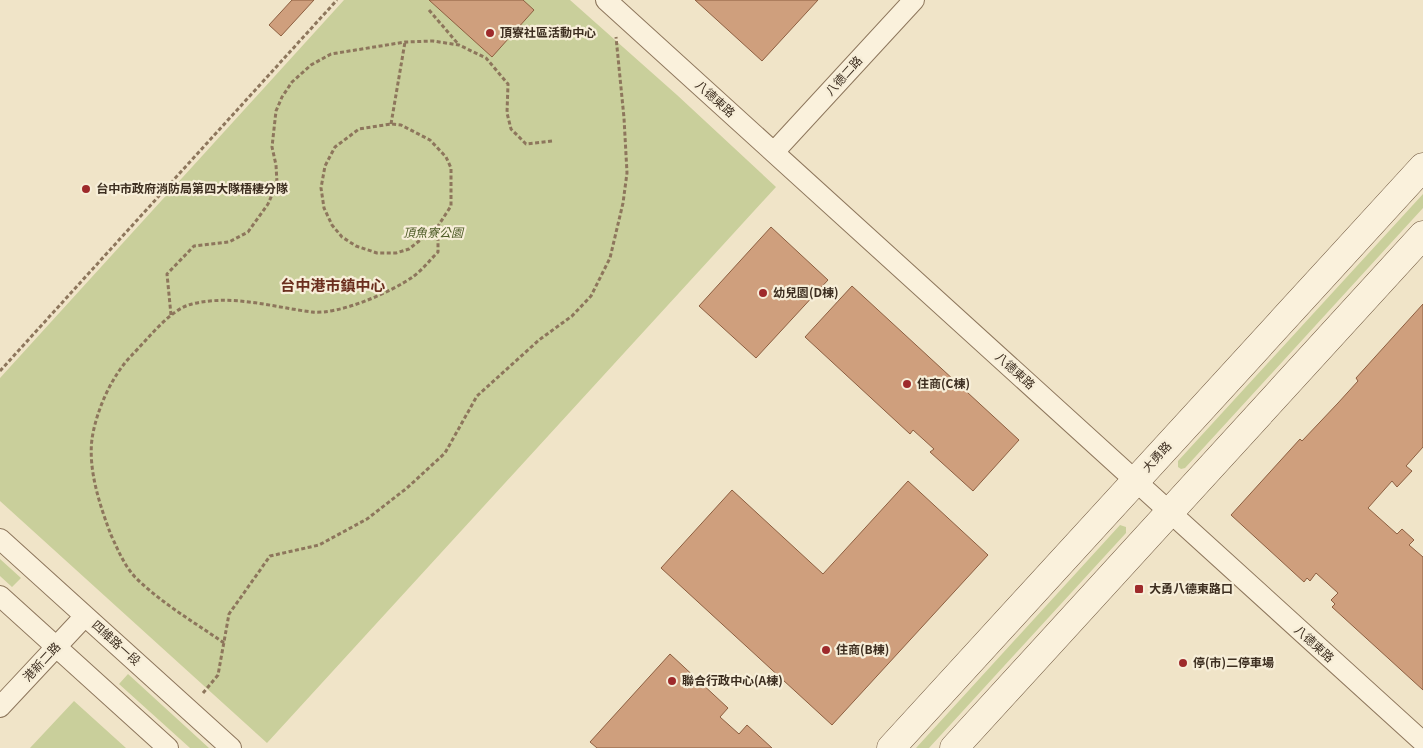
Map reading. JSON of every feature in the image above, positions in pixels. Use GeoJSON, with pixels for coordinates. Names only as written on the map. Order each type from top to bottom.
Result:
{"type":"FeatureCollection","features":[{"type":"Feature","properties":{"kind":"street","name":"八德東路"},"geometry":{"type":"LineString","coordinates":[[606,0],[1423,742]]}},
{"type":"Feature","properties":{"kind":"street","name":"八德二路"},"geometry":{"type":"LineString","coordinates":[[774,152],[914,0]]}},
{"type":"Feature","properties":{"kind":"street","name":"大勇路"},"geometry":{"type":"LineString","coordinates":[[891,748],[1423,167]]}},
{"type":"Feature","properties":{"kind":"street"},"geometry":{"type":"LineString","coordinates":[[954,748],[1423,235]]}},
{"type":"Feature","properties":{"kind":"street","name":"四維路一段"},"geometry":{"type":"LineString","coordinates":[[0,539],[231,748]]}},
{"type":"Feature","properties":{"kind":"street"},"geometry":{"type":"LineString","coordinates":[[0,596],[168,748]]}},
{"type":"Feature","properties":{"kind":"street","name":"港新二路"},"geometry":{"type":"LineString","coordinates":[[0,707],[85,616]]}},
{"type":"Feature","properties":{"kind":"path"},"geometry":{"type":"LineString","coordinates":[[0,371],[337,0]]}},
{"type":"Feature","properties":{"kind":"path"},"geometry":{"type":"LineString","coordinates":[[429,10],[459,46]]}},
{"type":"Feature","properties":{"kind":"path"},"geometry":{"type":"LineString","coordinates":[[202,693],[218,675],[229,614],[270,556],[319,545],[367,519],[407,488],[445,454],[477,396],[539,340],[572,316],[592,296],[610,258],[623,203],[627,173],[624,118],[615,34]]}},
{"type":"Feature","properties":{"kind":"path"},"geometry":{"type":"LineString","coordinates":[[172,315],[167,274],[194,246],[229,242],[248,232],[268,204],[277,183],[276,164],[272,147],[276,111],[282,97],[292,82],[311,65],[331,54],[405,42],[433,41],[459,46],[486,58],[508,84],[507,113],[511,129],[526,144],[553,141]]}},
{"type":"Feature","properties":{"kind":"path"},"geometry":{"type":"LineString","coordinates":[[391,124],[405,42]]}},
{"type":"Feature","properties":{"kind":"path"},"geometry":{"type":"LineString","coordinates":[[391,124],[401,126],[430,140],[446,157],[451,168],[451,206],[438,226],[409,249],[396,253],[377,253],[356,246],[342,237],[332,225],[324,208],[321,188],[325,166],[335,147],[359,129],[391,124]]}},
{"type":"Feature","properties":{"kind":"path"},"geometry":{"type":"LineString","coordinates":[[224,643],[135,577],[121,558],[102,512],[92,462],[92,439],[104,400],[120,367],[172,315],[191,304],[229,300],[271,304],[314,312],[337,311],[378,296],[414,276],[438,252],[438,226]]}},
{"type":"Feature","properties":{"kind":"green space","name":"頂魚寮公園"},"geometry":{"type":"Polygon","coordinates":[[[344,0],[570,0],[677,95],[776,187],[267,743],[0,501],[0,378],[344,0]]]}},
{"type":"Feature","properties":{"kind":"green space"},"geometry":{"type":"Polygon","coordinates":[[[1423,194],[1423,208],[1185,468],[1181,469],[1178,467],[1178,461],[1423,194]]]}},
{"type":"Feature","properties":{"kind":"green space"},"geometry":{"type":"Polygon","coordinates":[[[1120,525],[1126,527],[1126,533],[929,748],[916,748],[1120,525]]]}},
{"type":"Feature","properties":{"kind":"green space"},"geometry":{"type":"Polygon","coordinates":[[[0,559],[21,578],[12,587],[0,576],[0,559]]]}},
{"type":"Feature","properties":{"kind":"green space"},"geometry":{"type":"Polygon","coordinates":[[[128,674],[209,748],[190,748],[119,684],[128,674]]]}},
{"type":"Feature","properties":{"kind":"green space"},"geometry":{"type":"Polygon","coordinates":[[[74,701],[126,748],[30,748],[74,701]]]}},
{"type":"Feature","properties":{"kind":"building"},"geometry":{"type":"Polygon","coordinates":[[[292,0],[314,0],[281,36],[269,25],[292,0]]]}},
{"type":"Feature","properties":{"kind":"building","name":"頂寮社區活動中心"},"geometry":{"type":"Polygon","coordinates":[[[429,0],[523,0],[534,10],[492,57],[429,0]]]}},
{"type":"Feature","properties":{"kind":"building"},"geometry":{"type":"Polygon","coordinates":[[[695,0],[818,0],[762,61],[695,0]]]}},
{"type":"Feature","properties":{"kind":"building","name":"幼兒園(D棟)"},"geometry":{"type":"Polygon","coordinates":[[[771,227],[828,280],[756,358],[699,306],[771,227]]]}},
{"type":"Feature","properties":{"kind":"building","name":"住商(C棟)"},"geometry":{"type":"Polygon","coordinates":[[[852,286],[1019,440],[973,491],[930,452],[934,449],[913,430],[910,434],[805,337],[852,286]]]}},
{"type":"Feature","properties":{"kind":"building"},"geometry":{"type":"Polygon","coordinates":[[[1423,304],[1423,447],[1406,466],[1412,471],[1397,487],[1392,481],[1368,508],[1397,534],[1402,529],[1414,540],[1409,545],[1423,557],[1423,690],[1332,607],[1335,604],[1331,600],[1338,593],[1316,573],[1310,581],[1307,578],[1304,582],[1231,515],[1300,439],[1302,441],[1338,403],[1358,381],[1356,378],[1423,304]]]}},
{"type":"Feature","properties":{"kind":"building","name":"住商(B棟)"},"geometry":{"type":"Polygon","coordinates":[[[908,481],[988,555],[832,725],[661,568],[732,490],[823,574],[908,481]]]}},
{"type":"Feature","properties":{"kind":"building","name":"聯合行政中心(A棟)"},"geometry":{"type":"Polygon","coordinates":[[[670,654],[728,708],[720,717],[739,734],[747,725],[772,748],[597,748],[590,742],[670,654]]]}},
{"type":"Feature","properties":{"kind":"place","name":"頂寮社區活動中心"},"geometry":{"type":"Point","coordinates":[490,33]}},
{"type":"Feature","properties":{"kind":"place","name":"台中市政府消防局第四大隊梧棲分隊"},"geometry":{"type":"Point","coordinates":[86,189]}},
{"type":"Feature","properties":{"kind":"place","name":"幼兒園(D棟)"},"geometry":{"type":"Point","coordinates":[763,293]}},
{"type":"Feature","properties":{"kind":"place","name":"住商(C棟)"},"geometry":{"type":"Point","coordinates":[907,384]}},
{"type":"Feature","properties":{"kind":"place","name":"大勇八德東路口"},"geometry":{"type":"Point","coordinates":[1139,589]}},
{"type":"Feature","properties":{"kind":"place","name":"住商(B棟)"},"geometry":{"type":"Point","coordinates":[826,650]}},
{"type":"Feature","properties":{"kind":"place","name":"停(市)二停車場"},"geometry":{"type":"Point","coordinates":[1183,663]}},
{"type":"Feature","properties":{"kind":"place","name":"聯合行政中心(A棟)"},"geometry":{"type":"Point","coordinates":[672,681]}},
{"type":"Feature","properties":{"kind":"district","name":"台中港市鎮中心"},"geometry":{"type":"Point","coordinates":[333,286]}}]}
